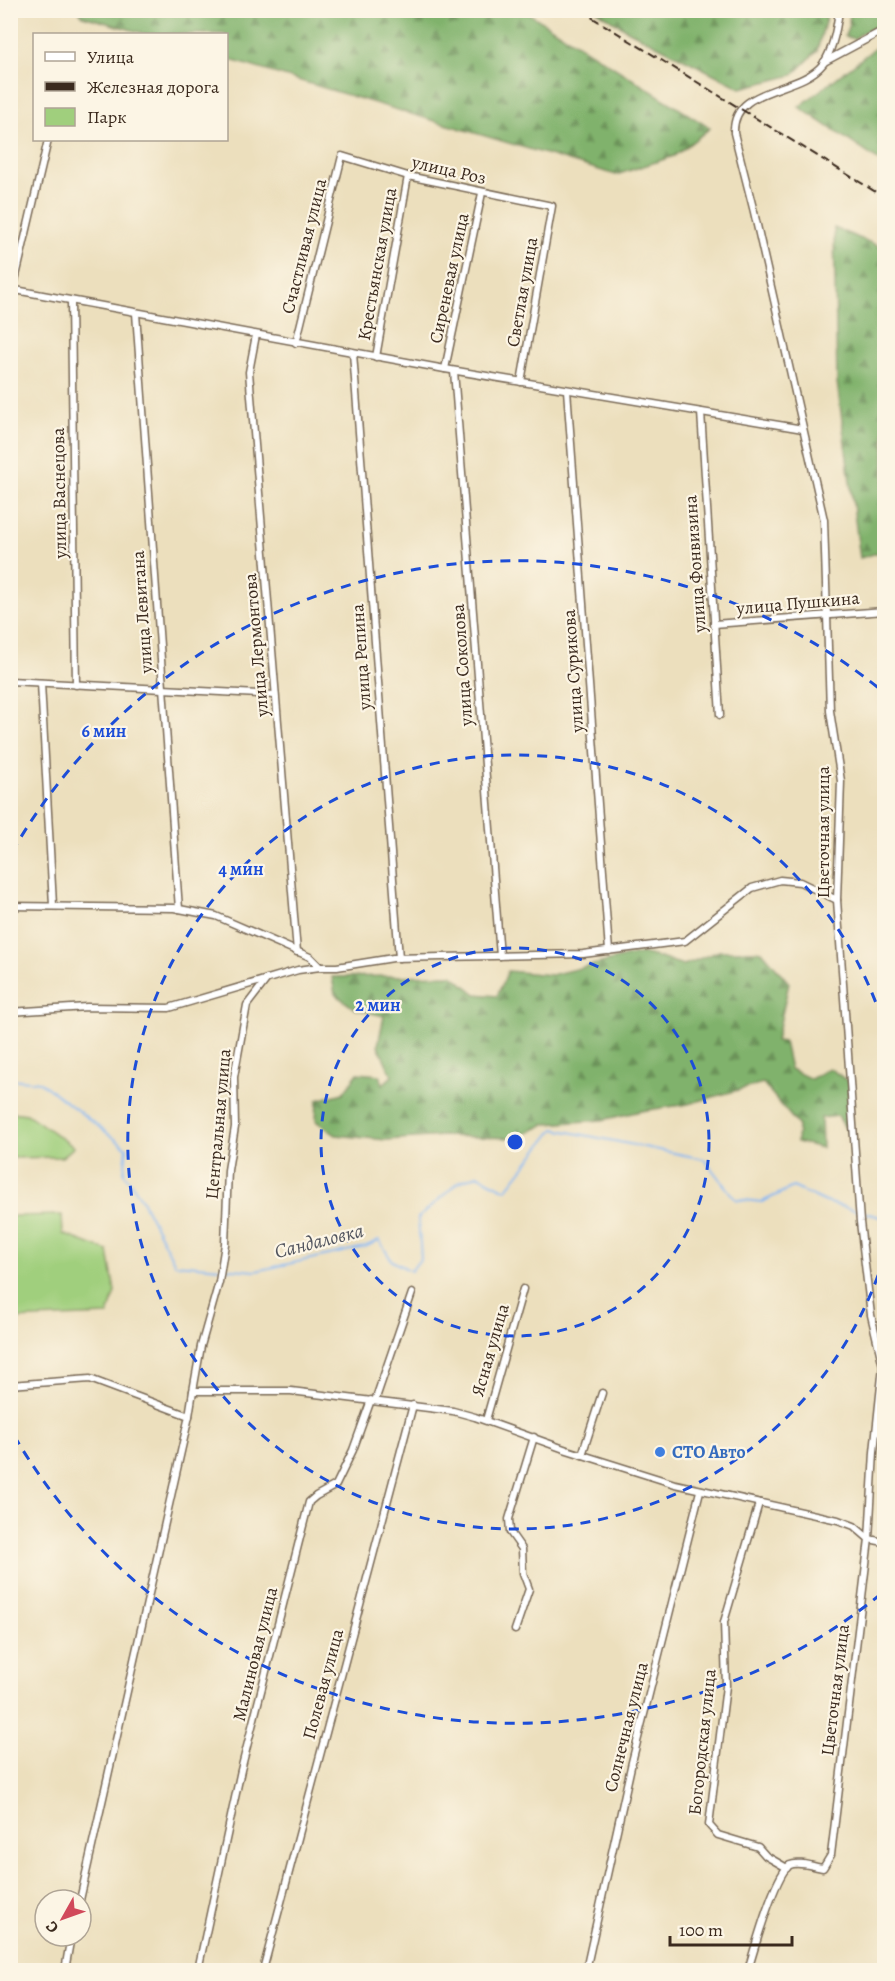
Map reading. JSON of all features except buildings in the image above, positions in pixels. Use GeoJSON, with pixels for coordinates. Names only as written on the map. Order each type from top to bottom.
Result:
{"type":"FeatureCollection","features":[{"type":"Feature","properties":{"kind":"street"},"geometry":{"type":"LineString","coordinates":[[824,63],[833,41],[838,10]]}},
{"type":"Feature","properties":{"kind":"street","name":"Цветочная улица"},"geometry":{"type":"LineString","coordinates":[[787,1868],[797,1863],[823,1868],[831,1855],[869,1539],[874,1452],[884,1366],[871,1315],[860,1222],[837,900],[841,781],[830,711],[824,520],[733,125],[740,109],[747,102],[800,80],[824,63],[885,30]]}},
{"type":"Feature","properties":{"kind":"street"},"geometry":{"type":"LineString","coordinates":[[48,141],[12,289],[454,371],[803,429]]}},
{"type":"Feature","properties":{"kind":"street","name":"улица Роз"},"geometry":{"type":"LineString","coordinates":[[342,156],[408,176],[552,206]]}},
{"type":"Feature","properties":{"kind":"street","name":"Счастливая улица"},"geometry":{"type":"LineString","coordinates":[[296,343],[342,156]]}},
{"type":"Feature","properties":{"kind":"street","name":"Крестьянская улица"},"geometry":{"type":"LineString","coordinates":[[376,357],[408,176]]}},
{"type":"Feature","properties":{"kind":"street","name":"Сиреневая улица"},"geometry":{"type":"LineString","coordinates":[[445,369],[482,193]]}},
{"type":"Feature","properties":{"kind":"street","name":"Светлая улица"},"geometry":{"type":"LineString","coordinates":[[521,382],[552,206]]}},
{"type":"Feature","properties":{"kind":"street","name":"улица Васнецова"},"geometry":{"type":"LineString","coordinates":[[71,301],[76,685]]}},
{"type":"Feature","properties":{"kind":"street","name":"улица Левитана"},"geometry":{"type":"LineString","coordinates":[[136,313],[179,909]]}},
{"type":"Feature","properties":{"kind":"street","name":"улица Лермонтова"},"geometry":{"type":"LineString","coordinates":[[256,335],[249,372],[297,952]]}},
{"type":"Feature","properties":{"kind":"street","name":"улица Репина"},"geometry":{"type":"LineString","coordinates":[[353,353],[399,958]]}},
{"type":"Feature","properties":{"kind":"street","name":"улица Соколова"},"geometry":{"type":"LineString","coordinates":[[454,371],[500,956]]}},
{"type":"Feature","properties":{"kind":"street","name":"улица Сурикова"},"geometry":{"type":"LineString","coordinates":[[567,390],[609,951]]}},
{"type":"Feature","properties":{"kind":"street","name":"улица Фонвизина"},"geometry":{"type":"LineString","coordinates":[[700,412],[720,715]]}},
{"type":"Feature","properties":{"kind":"street","name":"улица Пушкина"},"geometry":{"type":"LineString","coordinates":[[714,624],[885,611]]}},
{"type":"Feature","properties":{"kind":"street"},"geometry":{"type":"LineString","coordinates":[[10,681],[275,695]]}},
{"type":"Feature","properties":{"kind":"street"},"geometry":{"type":"LineString","coordinates":[[41,683],[53,905]]}},
{"type":"Feature","properties":{"kind":"street"},"geometry":{"type":"LineString","coordinates":[[10,1011],[169,1008],[267,978],[320,967],[337,967],[399,958],[583,954],[685,941],[752,888],[780,880],[800,882],[837,900]]}},
{"type":"Feature","properties":{"kind":"street"},"geometry":{"type":"LineString","coordinates":[[10,906],[179,909],[216,916],[310,957],[320,967]]}},
{"type":"Feature","properties":{"kind":"street","name":"Центральная улица"},"geometry":{"type":"LineString","coordinates":[[83,1888],[189,1416],[203,1336],[219,1282],[225,1244],[228,1170],[235,1127],[234,1077],[247,1005],[267,978]]}},
{"type":"Feature","properties":{"kind":"street","name":"Ясная улица"},"geometry":{"type":"LineString","coordinates":[[486,1420],[523,1289]]}},
{"type":"Feature","properties":{"kind":"street","name":"Малиновая улица"},"geometry":{"type":"LineString","coordinates":[[198,1971],[241,1770],[309,1502],[336,1485],[373,1401],[412,1293]]}},
{"type":"Feature","properties":{"kind":"street"},"geometry":{"type":"LineString","coordinates":[[10,1385],[90,1379],[189,1416]]}},
{"type":"Feature","properties":{"kind":"street"},"geometry":{"type":"LineString","coordinates":[[193,1391],[291,1391],[453,1411],[486,1420],[582,1455],[700,1491],[838,1520],[854,1526],[869,1539],[885,1542]]}},
{"type":"Feature","properties":{"kind":"street"},"geometry":{"type":"LineString","coordinates":[[582,1455],[602,1393]]}},
{"type":"Feature","properties":{"kind":"street","name":"Полевая улица"},"geometry":{"type":"LineString","coordinates":[[264,1971],[413,1405]]}},
{"type":"Feature","properties":{"kind":"street"},"geometry":{"type":"LineString","coordinates":[[515,1630],[529,1589],[523,1573],[522,1549],[510,1532],[509,1519],[534,1437]]}},
{"type":"Feature","properties":{"kind":"street","name":"Солнечная улица"},"geometry":{"type":"LineString","coordinates":[[585,1971],[632,1762],[700,1491]]}},
{"type":"Feature","properties":{"kind":"street","name":"Богородская улица"},"geometry":{"type":"LineString","coordinates":[[759,1503],[724,1622],[726,1686],[709,1825],[718,1834],[758,1847],[765,1856],[787,1868]]}},
{"type":"Feature","properties":{"kind":"street"},"geometry":{"type":"LineString","coordinates":[[748,1971],[778,1882],[787,1868]]}},
{"type":"Feature","properties":{"kind":"street"},"geometry":{"type":"LineString","coordinates":[[65,1971],[69,1948]]}},
{"type":"Feature","properties":{"kind":"green space"},"geometry":{"type":"Polygon","coordinates":[[[79,11],[525,11],[710,128],[674,156],[616,175],[228,59],[228,33],[142,33],[83,16],[79,11]]]}},
{"type":"Feature","properties":{"kind":"green space"},"geometry":{"type":"Polygon","coordinates":[[[597,11],[828,11],[817,51],[793,75],[741,88],[629,31],[597,11]]]}},
{"type":"Feature","properties":{"kind":"green space"},"geometry":{"type":"Polygon","coordinates":[[[850,11],[884,11],[884,24],[863,32],[854,39],[845,36],[850,11]]]}},
{"type":"Feature","properties":{"kind":"green space"},"geometry":{"type":"Polygon","coordinates":[[[879,45],[884,46],[884,164],[799,107],[879,45]]]}},
{"type":"Feature","properties":{"kind":"green space"},"geometry":{"type":"Polygon","coordinates":[[[834,228],[884,248],[884,551],[860,558],[837,382],[834,228]]]}},
{"type":"Feature","properties":{"kind":"green space"},"geometry":{"type":"Polygon","coordinates":[[[719,951],[762,951],[789,983],[776,1041],[784,1042],[790,1069],[811,1079],[829,1068],[849,1082],[849,1134],[838,1116],[821,1118],[822,1148],[797,1142],[798,1125],[763,1083],[688,1104],[602,1120],[546,1124],[515,1138],[443,1136],[386,1140],[336,1135],[316,1121],[317,1100],[343,1093],[358,1073],[379,1075],[383,1084],[392,1076],[378,1045],[384,1016],[355,1009],[335,994],[332,977],[452,975],[476,994],[497,996],[508,971],[551,975],[642,953],[684,965],[719,951]]]}},
{"type":"Feature","properties":{"kind":"green space"},"geometry":{"type":"Polygon","coordinates":[[[11,1112],[27,1114],[74,1147],[62,1157],[11,1158],[11,1112]]]}},
{"type":"Feature","properties":{"kind":"green space"},"geometry":{"type":"Polygon","coordinates":[[[62,1215],[63,1234],[108,1251],[115,1292],[108,1315],[11,1319],[11,1216],[62,1215]]]}},
{"type":"Feature","properties":{"kind":"waterway","name":"Сандаловка"},"geometry":{"type":"LineString","coordinates":[[10,1079],[40,1082],[127,1148],[124,1173],[139,1195],[175,1264],[256,1271],[365,1247],[379,1240],[392,1261],[411,1271],[421,1258],[418,1218],[459,1182],[477,1175],[506,1190],[554,1129],[704,1159],[735,1199],[762,1202],[793,1187],[826,1202],[884,1218]]}},
{"type":"Feature","properties":{"kind":"railway"},"geometry":{"type":"LineString","coordinates":[[580,10],[884,197]]}},
{"type":"Feature","properties":{"kind":"place","name":"СТО Авто"},"geometry":{"type":"Point","coordinates":[660,1452]}}]}
